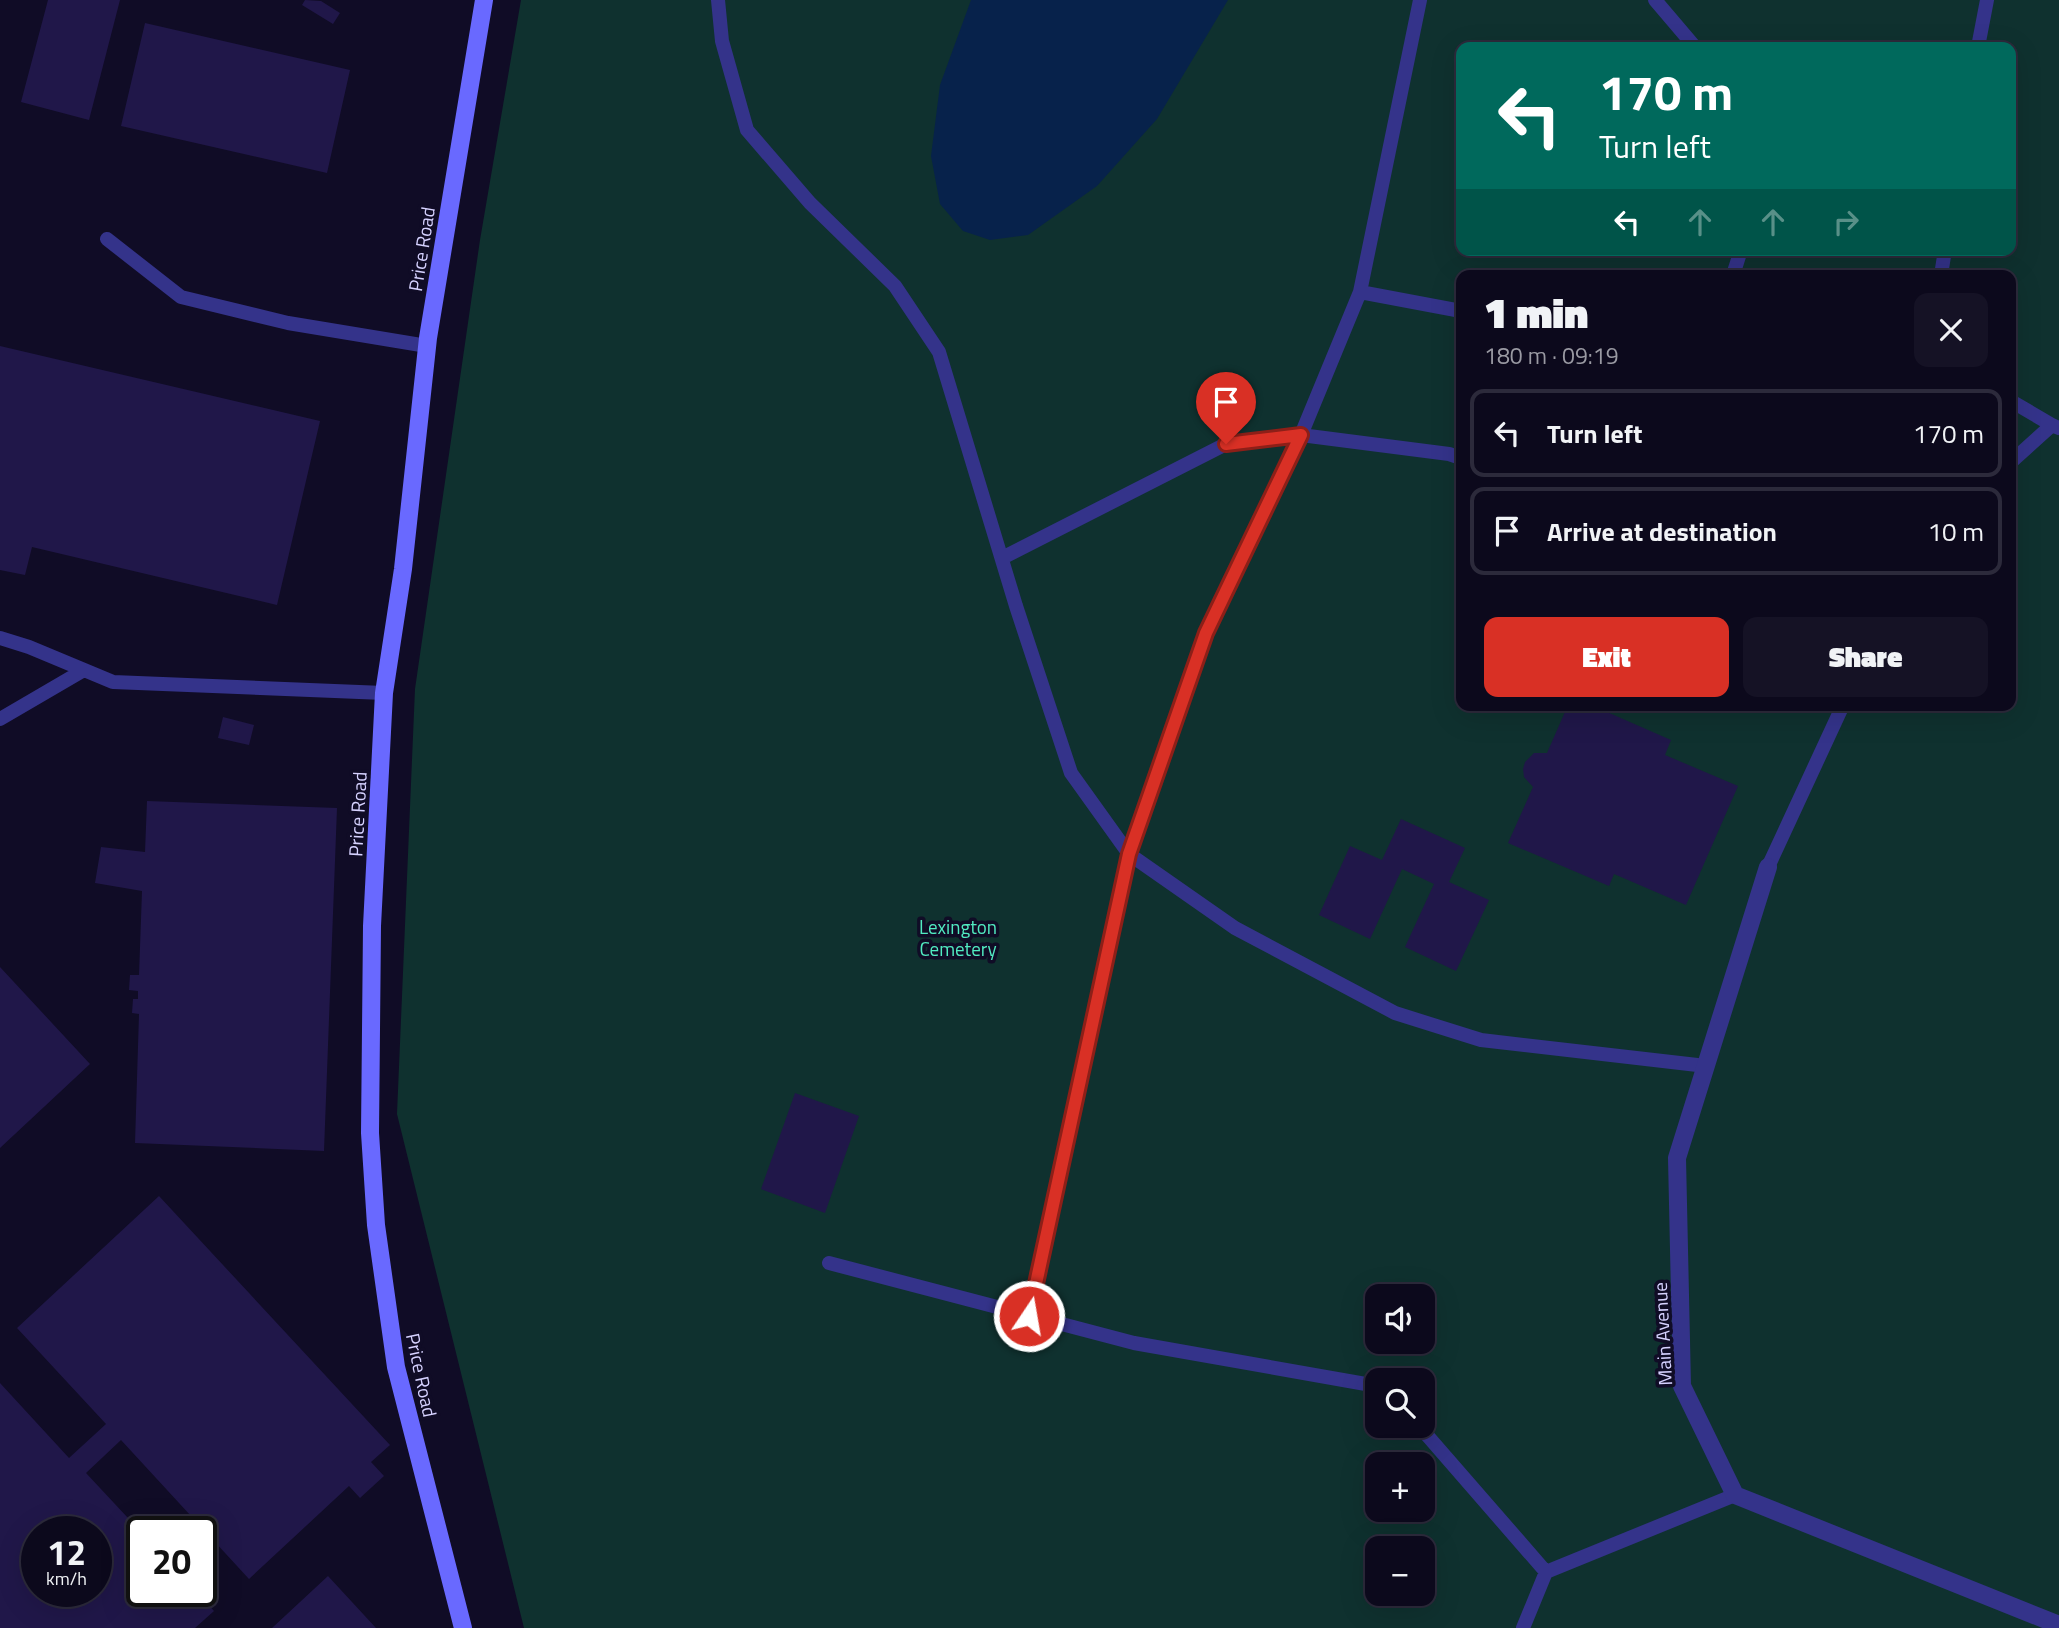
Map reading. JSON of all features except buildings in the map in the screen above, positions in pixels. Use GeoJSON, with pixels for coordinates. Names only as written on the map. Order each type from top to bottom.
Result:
{"type":"FeatureCollection","features":[{"type":"Feature","properties":{"kind":"street","name":"Price Road"},"geometry":{"type":"LineString","coordinates":[[463,1628],[396,1367],[376,1225],[370,1133],[372,926],[384,693],[403,569],[427,346],[484,0]]}},
{"type":"Feature","properties":{"kind":"street","name":"Main Avenue"},"geometry":{"type":"LineString","coordinates":[[1735,1494],[1682,1386],[1677,1158],[1768,867]]}},
{"type":"Feature","properties":{"kind":"street"},"geometry":{"type":"LineString","coordinates":[[1735,1494],[2059,1625]]}},
{"type":"Feature","properties":{"kind":"lane"},"geometry":{"type":"LineString","coordinates":[[718,0],[722,41],[747,130],[810,203],[895,286],[939,352],[1071,773],[1129,854],[1235,928],[1395,1013],[1481,1040],[1706,1066]]}},
{"type":"Feature","properties":{"kind":"lane"},"geometry":{"type":"LineString","coordinates":[[1029,1316],[1129,854],[1206,633],[1301,435],[1360,292],[1420,0]]}},
{"type":"Feature","properties":{"kind":"lane"},"geometry":{"type":"LineString","coordinates":[[1655,0],[1691,42]]}},
{"type":"Feature","properties":{"kind":"lane"},"geometry":{"type":"LineString","coordinates":[[1979,42],[1987,0]]}},
{"type":"Feature","properties":{"kind":"lane"},"geometry":{"type":"LineString","coordinates":[[107,239],[181,297],[288,323],[427,346]]}},
{"type":"Feature","properties":{"kind":"lane"},"geometry":{"type":"LineString","coordinates":[[1360,292],[1456,310]]}},
{"type":"Feature","properties":{"kind":"lane"},"geometry":{"type":"LineString","coordinates":[[2016,404],[2055,427],[2016,458]]}},
{"type":"Feature","properties":{"kind":"lane"},"geometry":{"type":"LineString","coordinates":[[1002,558],[1226,444],[1301,435],[1456,456]]}},
{"type":"Feature","properties":{"kind":"lane"},"geometry":{"type":"LineString","coordinates":[[0,638],[29,647],[113,682],[384,693]]}},
{"type":"Feature","properties":{"kind":"lane"},"geometry":{"type":"LineString","coordinates":[[0,719],[84,670]]}},
{"type":"Feature","properties":{"kind":"lane"},"geometry":{"type":"LineString","coordinates":[[1768,867],[1840,711]]}},
{"type":"Feature","properties":{"kind":"lane"},"geometry":{"type":"LineString","coordinates":[[829,1263],[1134,1343],[1365,1384]]}},
{"type":"Feature","properties":{"kind":"lane"},"geometry":{"type":"LineString","coordinates":[[1429,1438],[1546,1572]]}},
{"type":"Feature","properties":{"kind":"lane"},"geometry":{"type":"LineString","coordinates":[[1523,1628],[1546,1572],[1735,1494]]}},
{"type":"Feature","properties":{"kind":"green space","name":"Lexington Cemetery"},"geometry":{"type":"Polygon","coordinates":[[[521,0],[2059,0],[2059,1628],[524,1628],[397,1114],[415,689],[480,240],[521,0]]]}},
{"type":"Feature","properties":{"kind":"water"},"geometry":{"type":"Polygon","coordinates":[[[971,0],[1228,0],[1157,119],[1097,186],[1028,235],[990,240],[963,231],[940,204],[931,156],[940,85],[971,0]]]}},
{"type":"Feature","properties":{"kind":"route"},"geometry":{"type":"LineString","coordinates":[[1029,1316],[1129,854],[1206,633],[1301,435],[1226,444]]}}]}
